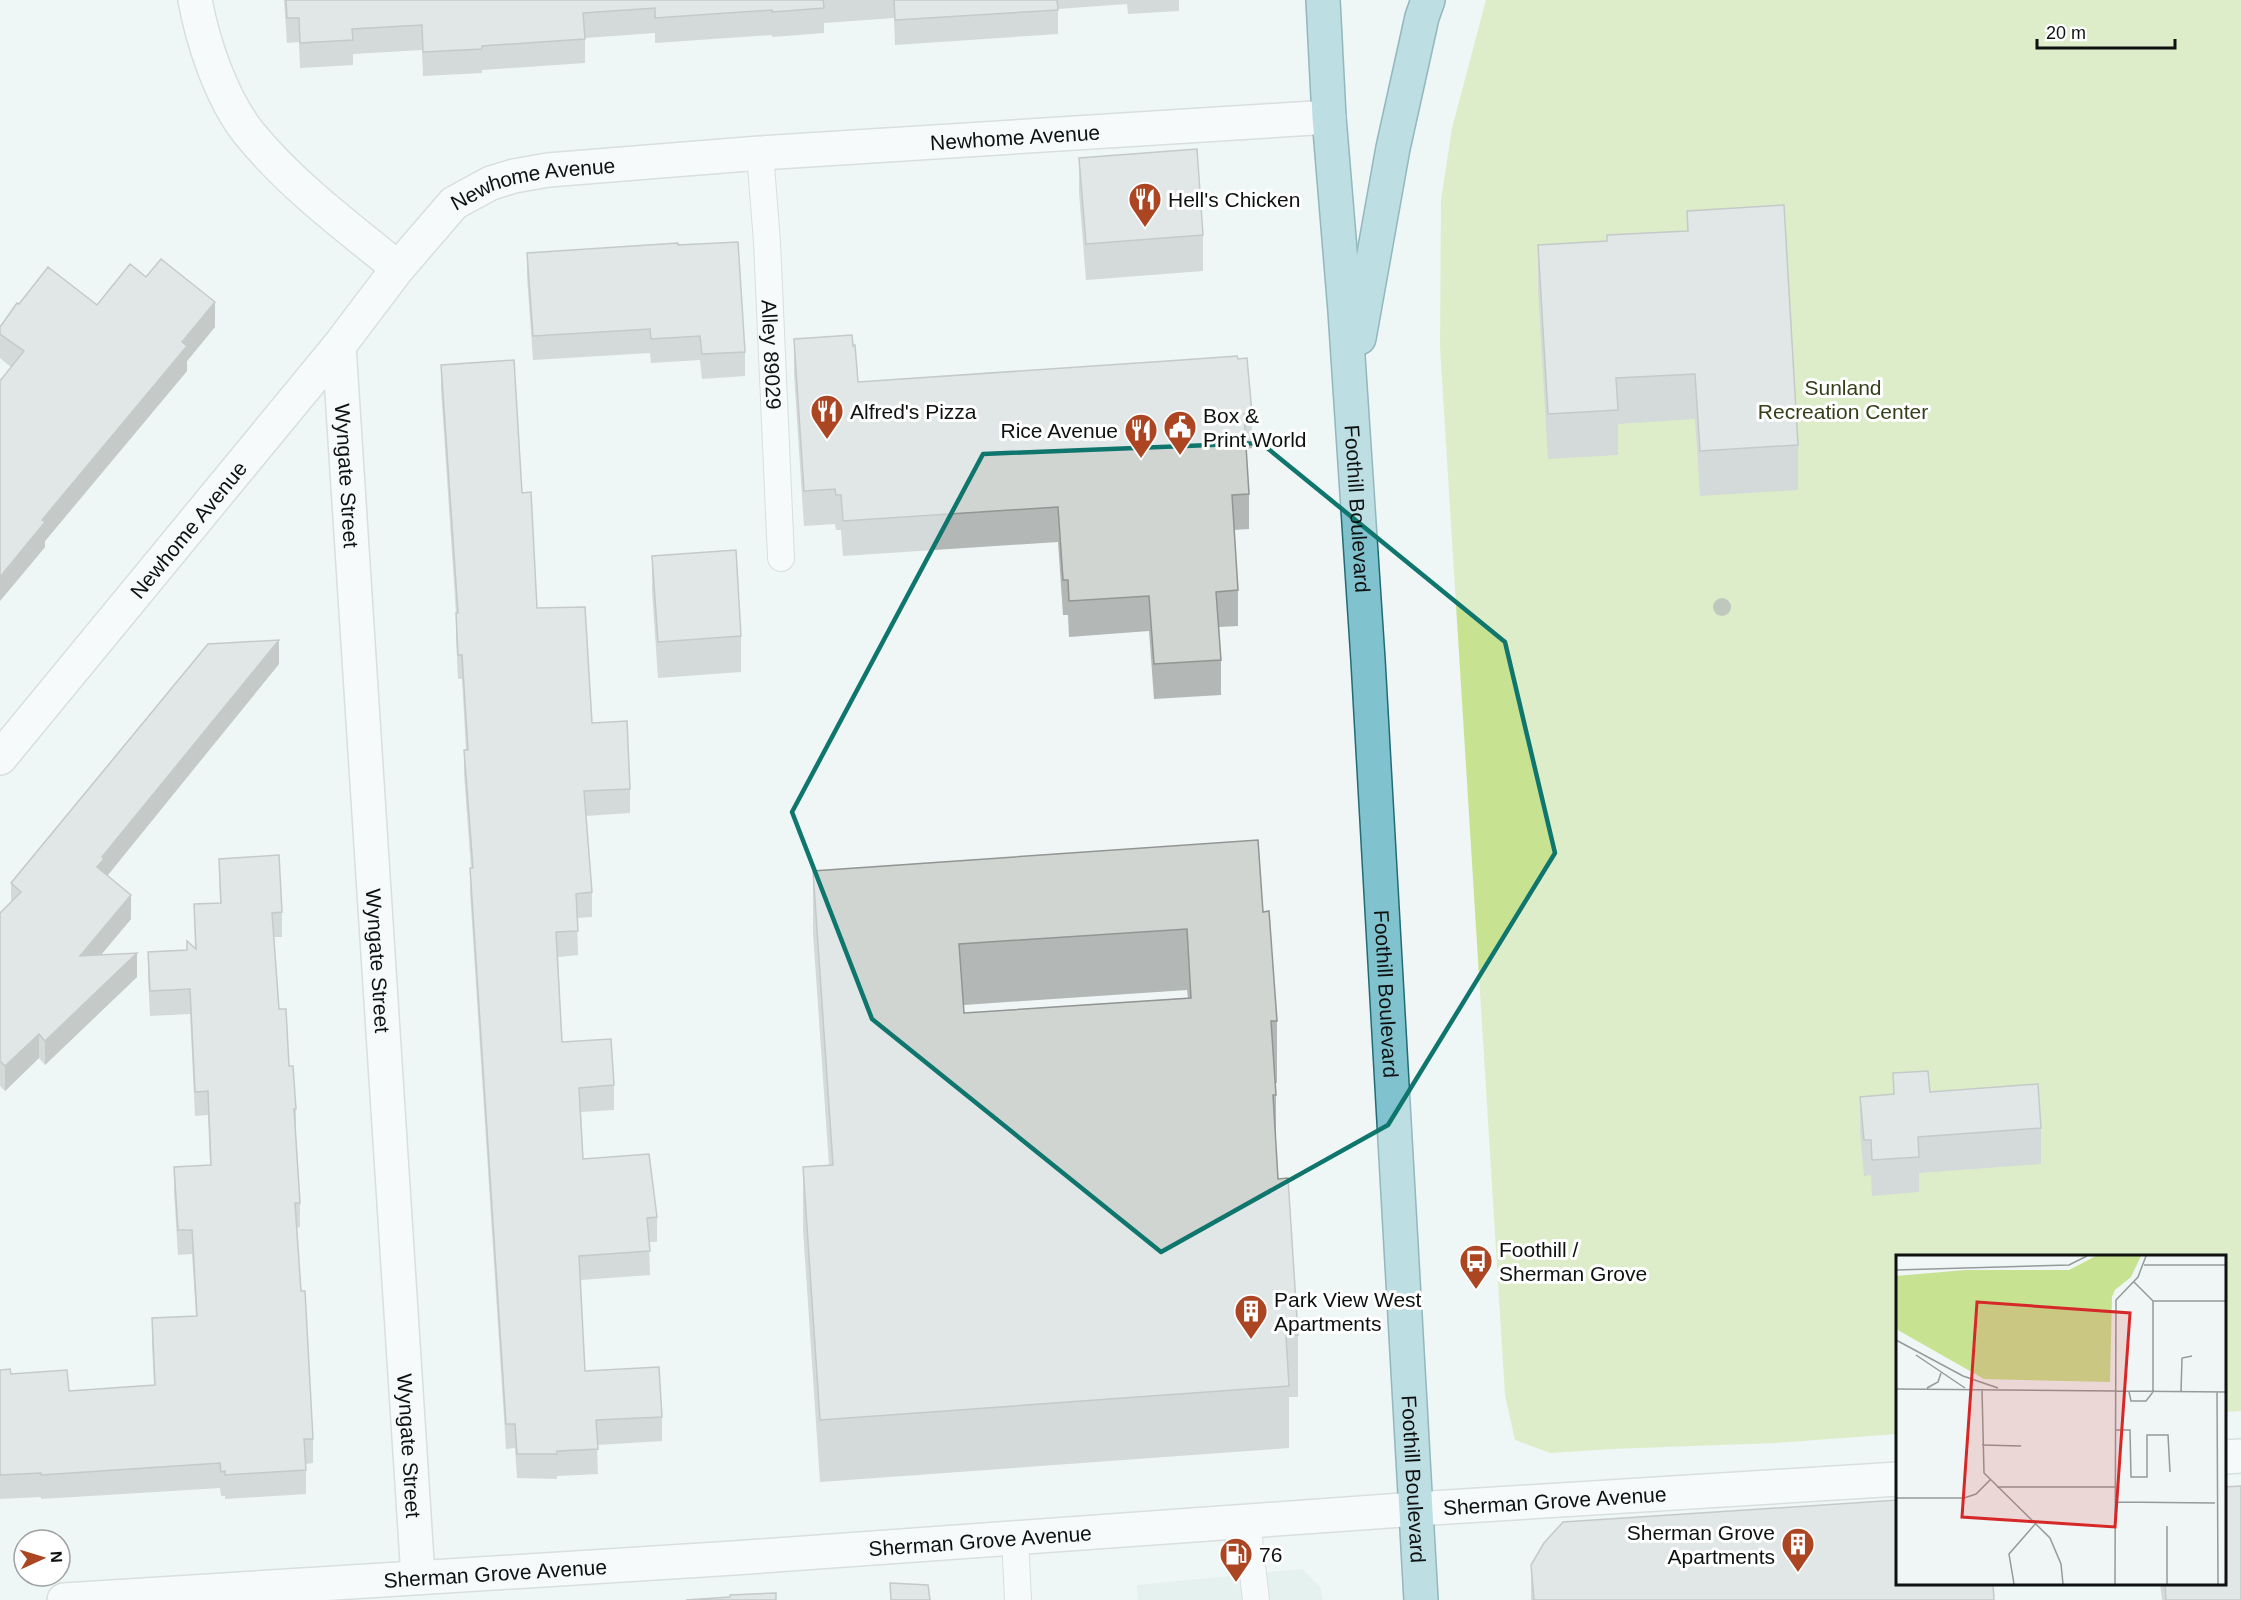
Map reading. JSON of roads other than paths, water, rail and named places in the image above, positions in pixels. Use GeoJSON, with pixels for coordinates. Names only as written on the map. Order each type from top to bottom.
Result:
{"type":"FeatureCollection","features":[{"type":"Feature","properties":{"kind":"main road","name":"Foothill Boulevard"},"geometry":{"type":"LineString","coordinates":[[1323,0],[1329,117],[1368,660],[1421,1600]]}},
{"type":"Feature","properties":{"kind":"main road","name":"Foothill Boulevard"},"geometry":{"type":"LineString","coordinates":[[1350,387],[1393,148],[1422,17],[1428,0]]}},
{"type":"Feature","properties":{"kind":"street"},"geometry":{"type":"LineString","coordinates":[[195,0],[211,60],[234,110],[248,131],[292,180],[398,268]]}},
{"type":"Feature","properties":{"kind":"street","name":"Newhome Avenue"},"geometry":{"type":"LineString","coordinates":[[0,758],[339,345],[398,268],[454,203],[470,193],[507,178],[548,170],[760,153],[1329,117]]}},
{"type":"Feature","properties":{"kind":"street","name":"Wyngate Street"},"geometry":{"type":"LineString","coordinates":[[339,345],[418,1577]]}},
{"type":"Feature","properties":{"kind":"street"},"geometry":{"type":"LineString","coordinates":[[2226,1457],[2241,1456]]}},
{"type":"Feature","properties":{"kind":"street","name":"Sherman Grove Avenue"},"geometry":{"type":"LineString","coordinates":[[64,1600],[262,1594],[418,1577],[734,1558],[1416,1509],[1896,1479]]}},
{"type":"Feature","properties":{"kind":"lane","name":"Alley 89029"},"geometry":{"type":"LineString","coordinates":[[760,153],[768,264],[781,558]]}},
{"type":"Feature","properties":{"kind":"lane"},"geometry":{"type":"LineString","coordinates":[[1247,1521],[1256,1600]]}},
{"type":"Feature","properties":{"kind":"lane"},"geometry":{"type":"LineString","coordinates":[[1015,1537],[1018,1600]]}},
{"type":"Feature","properties":{"kind":"place","name":"Hell's Chicken"},"geometry":{"type":"Point","coordinates":[1145,228]}},
{"type":"Feature","properties":{"kind":"place","name":"Alfred's Pizza"},"geometry":{"type":"Point","coordinates":[827,440]}},
{"type":"Feature","properties":{"kind":"place","name":"Box & Print World"},"geometry":{"type":"Point","coordinates":[1180,456]}},
{"type":"Feature","properties":{"kind":"place","name":"Rice Avenue"},"geometry":{"type":"Point","coordinates":[1141,459]}},
{"type":"Feature","properties":{"kind":"place","name":"Foothill / Sherman Grove"},"geometry":{"type":"Point","coordinates":[1476,1290]}},
{"type":"Feature","properties":{"kind":"place","name":"Park View West Apartments"},"geometry":{"type":"Point","coordinates":[1251,1340]}},
{"type":"Feature","properties":{"kind":"place","name":"Sherman Grove Apartments"},"geometry":{"type":"Point","coordinates":[1798,1573]}},
{"type":"Feature","properties":{"kind":"place","name":"76"},"geometry":{"type":"Point","coordinates":[1236,1583]}},
{"type":"Feature","properties":{"kind":"park label","name":"Sunland Recreation Center"},"geometry":{"type":"Point","coordinates":[1843,399]}}]}
